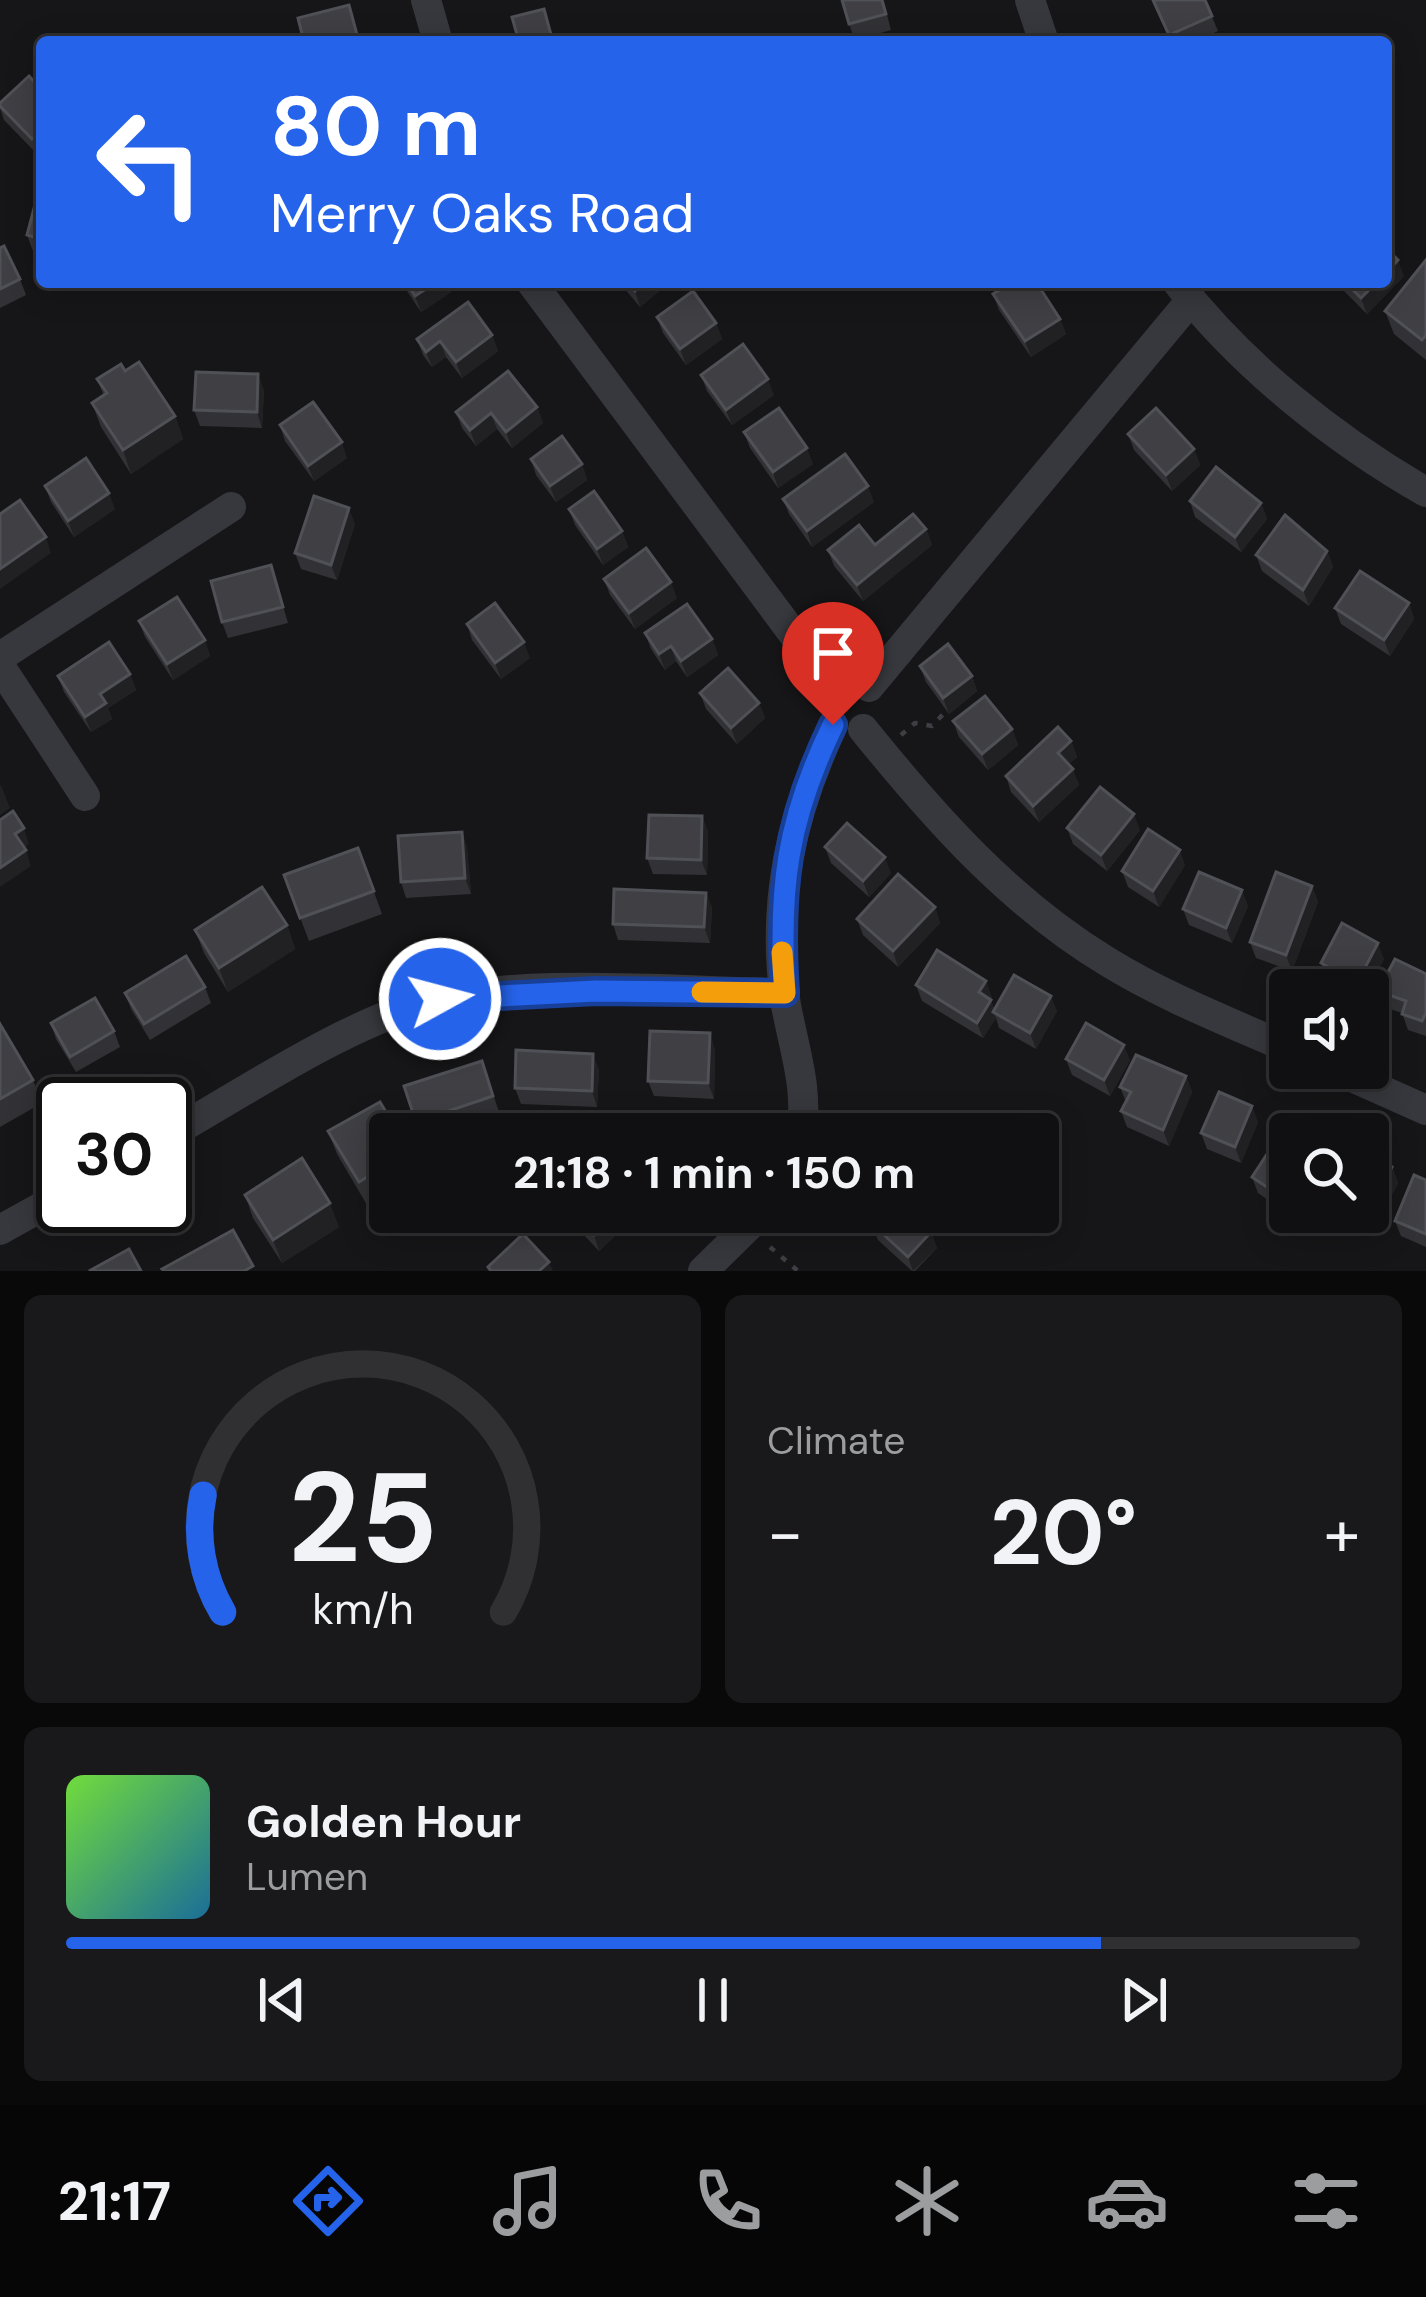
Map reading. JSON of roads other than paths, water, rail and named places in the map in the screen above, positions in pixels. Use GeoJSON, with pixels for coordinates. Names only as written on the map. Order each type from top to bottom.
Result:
{"type":"FeatureCollection","features":[{"type":"Feature","properties":{"kind":"street"},"geometry":{"type":"LineString","coordinates":[[426,0],[436,36]]}},
{"type":"Feature","properties":{"kind":"street"},"geometry":{"type":"LineString","coordinates":[[1030,0],[1042,36]]}},
{"type":"Feature","properties":{"kind":"street"},"geometry":{"type":"LineString","coordinates":[[535,288],[832,686]]}},
{"type":"Feature","properties":{"kind":"street"},"geometry":{"type":"LineString","coordinates":[[869,687],[1184,291],[1330,428],[1426,492]]}},
{"type":"Feature","properties":{"kind":"street"},"geometry":{"type":"LineString","coordinates":[[85,796],[0,661],[231,506]]}},
{"type":"Feature","properties":{"kind":"street"},"geometry":{"type":"LineString","coordinates":[[869,687],[847,679],[832,686],[824,710],[848,727],[974,857],[1065,933],[1177,998],[1269,1040]]}},
{"type":"Feature","properties":{"kind":"street"},"geometry":{"type":"LineString","coordinates":[[802,1113],[802,1080],[785,993],[782,900],[789,835],[802,791],[848,727],[877,709],[869,687]]}},
{"type":"Feature","properties":{"kind":"street"},"geometry":{"type":"LineString","coordinates":[[192,1122],[374,1023],[440,999],[596,991],[785,993]]}},
{"type":"Feature","properties":{"kind":"street"},"geometry":{"type":"LineString","coordinates":[[1379,1089],[1426,1110]]}},
{"type":"Feature","properties":{"kind":"street"},"geometry":{"type":"LineString","coordinates":[[0,1230],[36,1210]]}},
{"type":"Feature","properties":{"kind":"street"},"geometry":{"type":"LineString","coordinates":[[703,1271],[742,1233]]}}]}
